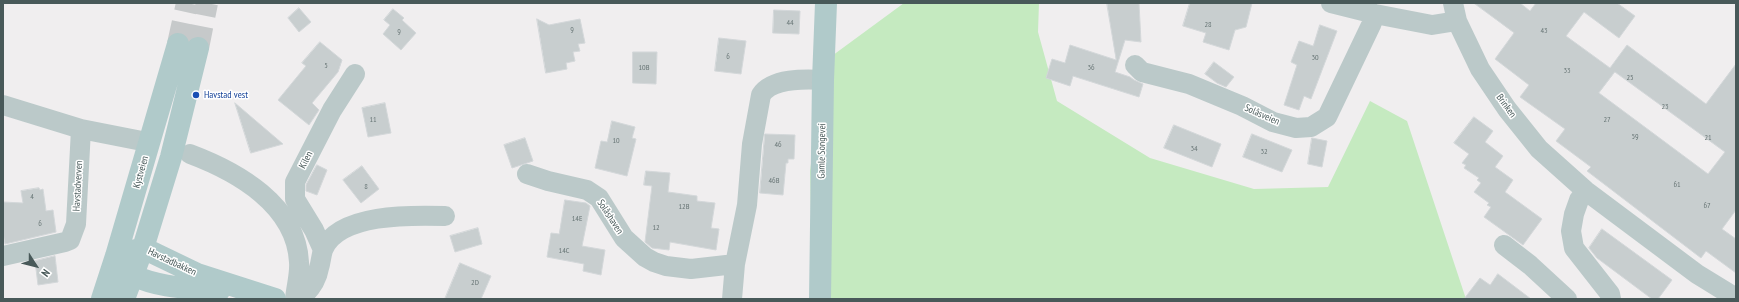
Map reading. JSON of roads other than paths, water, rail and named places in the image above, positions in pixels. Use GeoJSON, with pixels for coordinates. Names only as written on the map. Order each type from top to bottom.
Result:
{"type":"FeatureCollection","features":[{"type":"Feature","properties":{"kind":"main road","name":"Gamle Songevei"},"geometry":{"type":"LineString","coordinates":[[820,299],[823,80],[826,3]]}},
{"type":"Feature","properties":{"kind":"main road","name":"Kystveien"},"geometry":{"type":"LineString","coordinates":[[102,299],[188,46],[171,157],[143,248],[124,299]]}},
{"type":"Feature","properties":{"kind":"main road","name":"Havstadbakken"},"geometry":{"type":"LineString","coordinates":[[116,256],[143,248],[197,274],[269,297]]}},
{"type":"Feature","properties":{"kind":"main road"},"geometry":{"type":"LineString","coordinates":[[116,256],[133,275]]}},
{"type":"Feature","properties":{"kind":"main road","name":"Havstadbakken"},"geometry":{"type":"LineString","coordinates":[[133,275],[162,284],[269,297]]}},
{"type":"Feature","properties":{"kind":"street"},"geometry":{"type":"LineString","coordinates":[[1331,3],[1375,14],[1432,24],[1455,12]]}},
{"type":"Feature","properties":{"kind":"street","name":"Brinken"},"geometry":{"type":"LineString","coordinates":[[1455,12],[1480,69],[1507,108],[1539,149],[1586,191],[1697,274],[1736,298]]}},
{"type":"Feature","properties":{"kind":"street","name":"Solåsveien"},"geometry":{"type":"LineString","coordinates":[[1135,65],[1142,72],[1188,84],[1242,106],[1273,122],[1296,128],[1311,127],[1326,117],[1375,14]]}},
{"type":"Feature","properties":{"kind":"street","name":"Kilen"},"geometry":{"type":"LineString","coordinates":[[323,250],[314,230],[295,199],[295,182],[332,110],[355,74]]}},
{"type":"Feature","properties":{"kind":"street"},"geometry":{"type":"LineString","coordinates":[[732,299],[735,264],[747,205],[752,144],[761,95],[764,90],[779,83],[823,80]]}},
{"type":"Feature","properties":{"kind":"street","name":"Kystveien"},"geometry":{"type":"LineString","coordinates":[[3,105],[81,129],[142,141]]}},
{"type":"Feature","properties":{"kind":"street","name":"Havstadverven"},"geometry":{"type":"LineString","coordinates":[[3,256],[70,240],[76,224],[81,129]]}},
{"type":"Feature","properties":{"kind":"street"},"geometry":{"type":"LineString","coordinates":[[190,154],[212,162],[237,175],[260,192],[290,226],[295,240],[299,263],[295,299]]}},
{"type":"Feature","properties":{"kind":"street","name":"Solåshaven"},"geometry":{"type":"LineString","coordinates":[[527,174],[548,181],[587,190],[599,198],[624,238],[645,257],[654,262],[666,266],[692,269],[735,264]]}},
{"type":"Feature","properties":{"kind":"street"},"geometry":{"type":"LineString","coordinates":[[1586,191],[1579,200],[1574,214],[1571,231],[1574,248],[1610,294],[1611,299]]}},
{"type":"Feature","properties":{"kind":"street"},"geometry":{"type":"LineString","coordinates":[[300,299],[310,289],[316,277],[323,250],[333,234],[366,221],[404,215],[444,216]]}},
{"type":"Feature","properties":{"kind":"street"},"geometry":{"type":"LineString","coordinates":[[1504,245],[1530,265],[1567,299]]}},
{"type":"Feature","properties":{"kind":"tunnel"},"geometry":{"type":"LineString","coordinates":[[178,44],[187,3]]}},
{"type":"Feature","properties":{"kind":"tunnel"},"geometry":{"type":"LineString","coordinates":[[198,48],[207,3]]}},
{"type":"Feature","properties":{"kind":"place","name":"Havstad vest"},"geometry":{"type":"Point","coordinates":[196,95]}}]}
